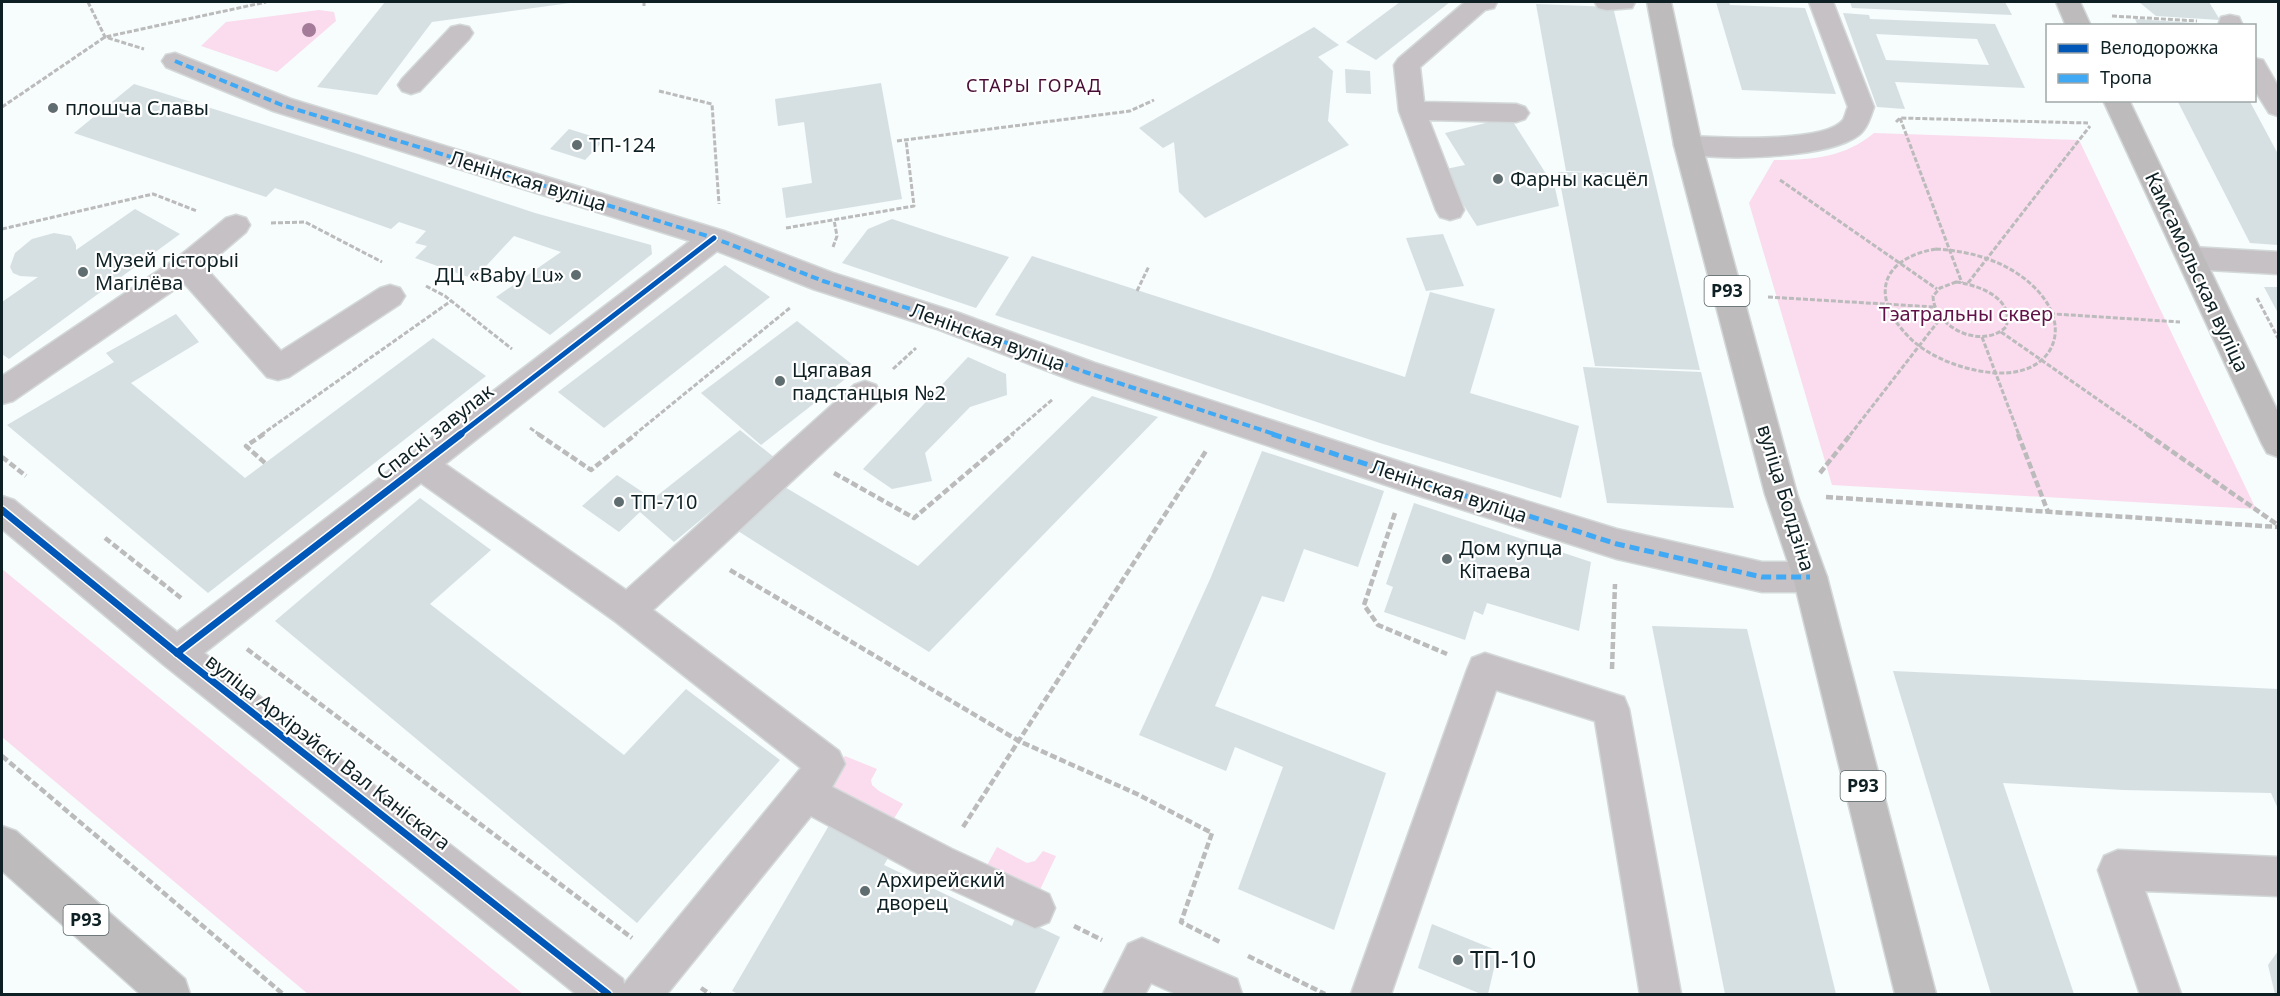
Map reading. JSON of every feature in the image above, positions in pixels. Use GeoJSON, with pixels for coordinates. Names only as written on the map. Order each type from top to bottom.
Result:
{"type":"FeatureCollection","features":[{"type":"Feature","properties":{"kind":"main road","name":"вуліца Болдзіна"},"geometry":{"type":"LineString","coordinates":[[1659,2],[1688,144],[1781,494],[1810,577],[1916,994]]}},
{"type":"Feature","properties":{"kind":"main road"},"geometry":{"type":"LineString","coordinates":[[2068,2],[2078,24]]}},
{"type":"Feature","properties":{"kind":"main road","name":"Камсамольская вуліца"},"geometry":{"type":"LineString","coordinates":[[2117,102],[2278,444]]}},
{"type":"Feature","properties":{"kind":"main road","name":"Р93"},"geometry":{"type":"LineString","coordinates":[[2,845],[170,994]]}},
{"type":"Feature","properties":{"kind":"street"},"geometry":{"type":"LineString","coordinates":[[1450,210],[1412,111],[1407,65],[1478,3],[1485,2]]}},
{"type":"Feature","properties":{"kind":"street"},"geometry":{"type":"LineString","coordinates":[[1607,2],[1623,2]]}},
{"type":"Feature","properties":{"kind":"street"},"geometry":{"type":"LineString","coordinates":[[1688,144],[1749,146],[1808,144],[1835,137],[1853,127],[1861,107],[1821,2]]}},
{"type":"Feature","properties":{"kind":"street"},"geometry":{"type":"LineString","coordinates":[[411,85],[460,33]]}},
{"type":"Feature","properties":{"kind":"street","name":"Ленінская вуліца"},"geometry":{"type":"LineString","coordinates":[[175,61],[282,105],[714,238],[823,281],[948,321],[1085,372],[1407,478],[1617,544],[1751,575],[1810,577]]}},
{"type":"Feature","properties":{"kind":"street"},"geometry":{"type":"LineString","coordinates":[[2256,69],[2278,107]]}},
{"type":"Feature","properties":{"kind":"street"},"geometry":{"type":"LineString","coordinates":[[1412,111],[1516,113]]}},
{"type":"Feature","properties":{"kind":"street"},"geometry":{"type":"LineString","coordinates":[[2,392],[187,266],[236,225]]}},
{"type":"Feature","properties":{"kind":"street","name":"Спаскі завулак"},"geometry":{"type":"LineString","coordinates":[[177,653],[714,238]]}},
{"type":"Feature","properties":{"kind":"street"},"geometry":{"type":"LineString","coordinates":[[2191,258],[2278,263]]}},
{"type":"Feature","properties":{"kind":"street"},"geometry":{"type":"LineString","coordinates":[[187,266],[278,368],[390,296]]}},
{"type":"Feature","properties":{"kind":"street"},"geometry":{"type":"LineString","coordinates":[[628,611],[865,394]]}},
{"type":"Feature","properties":{"kind":"street"},"geometry":{"type":"LineString","coordinates":[[420,464],[628,611],[826,764],[806,793],[641,994]]}},
{"type":"Feature","properties":{"kind":"street","name":"вуліца Архірэйскі Вал Каніскага"},"geometry":{"type":"LineString","coordinates":[[2,510],[177,653],[608,994]]}},
{"type":"Feature","properties":{"kind":"street"},"geometry":{"type":"LineString","coordinates":[[1371,994],[1485,670],[1611,709],[1661,994]]}},
{"type":"Feature","properties":{"kind":"street"},"geometry":{"type":"LineString","coordinates":[[806,793],[938,863],[1035,908]]}},
{"type":"Feature","properties":{"kind":"street"},"geometry":{"type":"LineString","coordinates":[[2160,994],[2118,870],[2278,877]]}},
{"type":"Feature","properties":{"kind":"street"},"geometry":{"type":"LineString","coordinates":[[1123,994],[1142,958],[1222,994]]}},
{"type":"Feature","properties":{"kind":"path"},"geometry":{"type":"LineString","coordinates":[[88,2],[105,37],[145,50]]}},
{"type":"Feature","properties":{"kind":"path"},"geometry":{"type":"LineString","coordinates":[[2,107],[105,37],[267,2]]}},
{"type":"Feature","properties":{"kind":"path"},"geometry":{"type":"LineString","coordinates":[[2111,16],[2231,24]]}},
{"type":"Feature","properties":{"kind":"path"},"geometry":{"type":"LineString","coordinates":[[658,91],[712,104],[719,215],[714,238]]}},
{"type":"Feature","properties":{"kind":"path"},"geometry":{"type":"LineString","coordinates":[[897,141],[1130,111],[1154,100]]}},
{"type":"Feature","properties":{"kind":"path"},"geometry":{"type":"LineString","coordinates":[[1962,283],[1900,118],[2092,123],[1968,283]]}},
{"type":"Feature","properties":{"kind":"path"},"geometry":{"type":"LineString","coordinates":[[782,229],[914,207],[906,140]]}},
{"type":"Feature","properties":{"kind":"path"},"geometry":{"type":"LineString","coordinates":[[1779,178],[1937,289]]}},
{"type":"Feature","properties":{"kind":"path"},"geometry":{"type":"LineString","coordinates":[[2,231],[153,194],[236,225],[305,222],[385,264]]}},
{"type":"Feature","properties":{"kind":"path"},"geometry":{"type":"LineString","coordinates":[[834,220],[837,236]]}},
{"type":"Feature","properties":{"kind":"path"},"geometry":{"type":"LineString","coordinates":[[1949,249],[1987,258],[2013,270],[2042,296],[2053,314],[2056,339],[2051,352],[2043,361],[2027,369],[1996,373],[1968,369],[1946,362],[1920,345],[1896,323],[1884,293],[1886,279],[1898,262],[1918,251],[1949,249]]}},
{"type":"Feature","properties":{"kind":"path"},"geometry":{"type":"LineString","coordinates":[[1137,291],[1149,266]]}},
{"type":"Feature","properties":{"kind":"path"},"geometry":{"type":"LineString","coordinates":[[416,281],[451,301],[541,371]]}},
{"type":"Feature","properties":{"kind":"path"},"geometry":{"type":"LineString","coordinates":[[497,405],[591,470],[823,281]]}},
{"type":"Feature","properties":{"kind":"path"},"geometry":{"type":"LineString","coordinates":[[1962,283],[1968,283],[1993,294],[2007,311],[2009,322],[2005,329],[1982,337],[1962,333],[1940,319],[1934,307],[1933,295],[1937,289],[1946,284],[1962,283]]}},
{"type":"Feature","properties":{"kind":"path"},"geometry":{"type":"LineString","coordinates":[[1768,297],[1934,307]]}},
{"type":"Feature","properties":{"kind":"path"},"geometry":{"type":"LineString","coordinates":[[265,463],[246,446],[451,301]]}},
{"type":"Feature","properties":{"kind":"path"},"geometry":{"type":"LineString","coordinates":[[2007,311],[2182,322]]}},
{"type":"Feature","properties":{"kind":"path"},"geometry":{"type":"LineString","coordinates":[[1820,473],[1940,319]]}},
{"type":"Feature","properties":{"kind":"path"},"geometry":{"type":"LineString","coordinates":[[865,394],[948,321]]}},
{"type":"Feature","properties":{"kind":"path"},"geometry":{"type":"LineString","coordinates":[[2001,332],[2278,526]]}},
{"type":"Feature","properties":{"kind":"path"},"geometry":{"type":"LineString","coordinates":[[1982,337],[2048,512]]}},
{"type":"Feature","properties":{"kind":"path"},"geometry":{"type":"LineString","coordinates":[[800,454],[914,518],[1085,372]]}},
{"type":"Feature","properties":{"kind":"path"},"geometry":{"type":"LineString","coordinates":[[938,863],[1226,420]]}},
{"type":"Feature","properties":{"kind":"path"},"geometry":{"type":"LineString","coordinates":[[2,457],[29,479]]}},
{"type":"Feature","properties":{"kind":"path"},"geometry":{"type":"LineString","coordinates":[[1407,478],[1364,605],[1378,625],[1485,670]]}},
{"type":"Feature","properties":{"kind":"path"},"geometry":{"type":"LineString","coordinates":[[1826,497],[2278,526]]}},
{"type":"Feature","properties":{"kind":"path"},"geometry":{"type":"LineString","coordinates":[[104,537],[215,624],[710,994]]}},
{"type":"Feature","properties":{"kind":"path"},"geometry":{"type":"LineString","coordinates":[[1611,709],[1617,544]]}},
{"type":"Feature","properties":{"kind":"path"},"geometry":{"type":"LineString","coordinates":[[695,550],[1019,741],[1137,794],[1212,833],[1181,922],[1222,943]]}},
{"type":"Feature","properties":{"kind":"path"},"geometry":{"type":"LineString","coordinates":[[2,756],[283,994]]}},
{"type":"Feature","properties":{"kind":"path"},"geometry":{"type":"LineString","coordinates":[[1035,908],[1142,958]]}},
{"type":"Feature","properties":{"kind":"path"},"geometry":{"type":"LineString","coordinates":[[1243,953],[1325,994]]}},
{"type":"Feature","properties":{"kind":"green space"},"geometry":{"type":"Polygon","coordinates":[[[319,10],[334,12],[336,21],[277,72],[201,46],[226,22],[319,10]]]}},
{"type":"Feature","properties":{"kind":"green space","name":"Тэатральны сквер"},"geometry":{"type":"Polygon","coordinates":[[[1874,133],[2079,140],[2256,509],[1832,485],[1749,203],[1774,160],[1814,158],[1839,153],[1874,133]]]}},
{"type":"Feature","properties":{"kind":"green space"},"geometry":{"type":"Polygon","coordinates":[[[2,569],[523,994],[308,994],[2,737],[2,569]]]}},
{"type":"Feature","properties":{"kind":"green space"},"geometry":{"type":"Polygon","coordinates":[[[845,756],[877,769],[871,780],[872,785],[903,804],[893,820],[822,785],[845,756]]]}},
{"type":"Feature","properties":{"kind":"green space"},"geometry":{"type":"Polygon","coordinates":[[[997,847],[1027,863],[1035,861],[1043,851],[1056,856],[1037,896],[985,869],[997,847]]]}},
{"type":"Feature","properties":{"kind":"building"},"geometry":{"type":"Polygon","coordinates":[[[385,2],[570,3],[432,22],[377,95],[317,87],[385,2]]]}},
{"type":"Feature","properties":{"kind":"building"},"geometry":{"type":"Polygon","coordinates":[[[1400,2],[1450,2],[1376,60],[1346,42],[1400,2]]]}},
{"type":"Feature","properties":{"kind":"building"},"geometry":{"type":"Polygon","coordinates":[[[1716,2],[1729,2],[1730,5],[1805,8],[1836,94],[1742,90],[1716,2]]]}},
{"type":"Feature","properties":{"kind":"building"},"geometry":{"type":"Polygon","coordinates":[[[1850,2],[2005,2],[2012,15],[1852,8],[1850,2]]]}},
{"type":"Feature","properties":{"kind":"building"},"geometry":{"type":"Polygon","coordinates":[[[2139,2],[2209,2],[2220,20],[2156,16],[2139,2]]]}},
{"type":"Feature","properties":{"kind":"building"},"geometry":{"type":"Polygon","coordinates":[[[1536,4],[1613,7],[1700,370],[1595,366],[1558,172],[1631,173],[1566,171],[1536,4]]]}},
{"type":"Feature","properties":{"kind":"building"},"geometry":{"type":"Polygon","coordinates":[[[1843,13],[1869,15],[1870,19],[1995,24],[2025,88],[1895,82],[1905,109],[1877,107],[1843,13]],[[1876,34],[1886,60],[1989,65],[1977,39],[1876,34]]]}},
{"type":"Feature","properties":{"kind":"building"},"geometry":{"type":"Polygon","coordinates":[[[2135,19],[2209,24],[2137,24],[2135,19]]]}},
{"type":"Feature","properties":{"kind":"building"},"geometry":{"type":"Polygon","coordinates":[[[1314,27],[1339,45],[1318,57],[1333,71],[1328,121],[1349,145],[1205,218],[1179,192],[1174,142],[1163,148],[1139,128],[1314,27]]]}},
{"type":"Feature","properties":{"kind":"building"},"geometry":{"type":"Polygon","coordinates":[[[1345,69],[1370,71],[1371,94],[1346,93],[1345,69]]]}},
{"type":"Feature","properties":{"kind":"building"},"geometry":{"type":"Polygon","coordinates":[[[881,83],[902,199],[786,218],[782,188],[812,183],[804,122],[778,126],[775,99],[881,83]]]}},
{"type":"Feature","properties":{"kind":"building"},"geometry":{"type":"Polygon","coordinates":[[[134,84],[361,155],[535,213],[651,245],[652,254],[550,335],[496,297],[561,252],[514,236],[474,279],[415,258],[427,246],[415,243],[426,231],[399,222],[391,229],[275,188],[266,197],[74,133],[134,84]]]}},
{"type":"Feature","properties":{"kind":"building"},"geometry":{"type":"Polygon","coordinates":[[[2178,102],[2250,102],[2278,154],[2278,245],[2250,243],[2178,102]]]}},
{"type":"Feature","properties":{"kind":"building","name":"Фарны касцёл"},"geometry":{"type":"Polygon","coordinates":[[[1510,117],[1555,188],[1559,206],[1477,226],[1441,170],[1465,165],[1445,133],[1510,117]]]}},
{"type":"Feature","properties":{"kind":"building","name":"ТП-124"},"geometry":{"type":"Polygon","coordinates":[[[569,129],[604,140],[585,160],[550,149],[569,129]]]}},
{"type":"Feature","properties":{"kind":"building"},"geometry":{"type":"Polygon","coordinates":[[[135,209],[180,234],[9,359],[2,354],[2,302],[38,277],[20,276],[13,273],[10,267],[15,253],[32,239],[54,233],[71,236],[76,250],[135,209]]]}},
{"type":"Feature","properties":{"kind":"building"},"geometry":{"type":"Polygon","coordinates":[[[892,219],[1009,257],[976,308],[842,263],[868,229],[892,219]]]}},
{"type":"Feature","properties":{"kind":"building"},"geometry":{"type":"Polygon","coordinates":[[[1443,234],[1464,286],[1426,291],[1406,238],[1443,234]]]}},
{"type":"Feature","properties":{"kind":"building"},"geometry":{"type":"Polygon","coordinates":[[[1032,256],[1405,377],[1430,292],[1495,309],[1470,393],[1579,426],[1561,498],[1380,443],[995,315],[1032,256]]]}},
{"type":"Feature","properties":{"kind":"building"},"geometry":{"type":"Polygon","coordinates":[[[725,265],[770,297],[604,428],[558,392],[725,265]]]}},
{"type":"Feature","properties":{"kind":"building"},"geometry":{"type":"Polygon","coordinates":[[[2264,287],[2278,287],[2278,313],[2264,287]]]}},
{"type":"Feature","properties":{"kind":"building"},"geometry":{"type":"Polygon","coordinates":[[[176,314],[199,342],[131,383],[245,478],[433,338],[486,376],[208,593],[7,425],[114,362],[106,353],[176,314]]]}},
{"type":"Feature","properties":{"kind":"building","name":"Цягавая падстанцыя №2"},"geometry":{"type":"Polygon","coordinates":[[[797,321],[858,369],[761,445],[701,393],[797,321]]]}},
{"type":"Feature","properties":{"kind":"building"},"geometry":{"type":"Polygon","coordinates":[[[968,357],[1006,374],[1007,395],[970,407],[925,453],[932,481],[892,489],[863,469],[968,357]]]}},
{"type":"Feature","properties":{"kind":"building"},"geometry":{"type":"Polygon","coordinates":[[[1583,367],[1701,372],[1734,508],[1607,503],[1583,367]]]}},
{"type":"Feature","properties":{"kind":"building"},"geometry":{"type":"Polygon","coordinates":[[[1092,396],[1158,417],[929,652],[738,531],[783,486],[918,566],[1092,396]]]}},
{"type":"Feature","properties":{"kind":"building"},"geometry":{"type":"Polygon","coordinates":[[[740,430],[775,458],[674,542],[640,512],[619,532],[582,506],[617,475],[653,499],[740,430]]]}},
{"type":"Feature","properties":{"kind":"building"},"geometry":{"type":"Polygon","coordinates":[[[1262,451],[1384,491],[1358,567],[1304,549],[1284,602],[1262,596],[1215,706],[1386,773],[1334,930],[1238,889],[1283,767],[1235,747],[1226,771],[1139,735],[1211,577],[1262,451]]]}},
{"type":"Feature","properties":{"kind":"building"},"geometry":{"type":"Polygon","coordinates":[[[420,498],[491,550],[430,604],[624,755],[686,689],[780,760],[637,923],[275,621],[420,498]]]}},
{"type":"Feature","properties":{"kind":"building","name":"Дом купца Кітаева"},"geometry":{"type":"Polygon","coordinates":[[[1414,503],[1591,562],[1579,631],[1487,603],[1483,615],[1474,611],[1465,640],[1384,612],[1393,587],[1386,584],[1414,503]]]}},
{"type":"Feature","properties":{"kind":"building"},"geometry":{"type":"Polygon","coordinates":[[[1652,626],[1747,629],[1836,994],[1725,994],[1652,626]]]}},
{"type":"Feature","properties":{"kind":"building"},"geometry":{"type":"Polygon","coordinates":[[[1893,671],[2278,689],[2278,809],[2271,793],[2123,790],[2003,783],[2074,994],[1991,994],[1893,671]]]}},
{"type":"Feature","properties":{"kind":"building","name":"Архирейский дворец"},"geometry":{"type":"Polygon","coordinates":[[[831,822],[892,851],[884,865],[1012,926],[1016,916],[1060,937],[1034,994],[738,994],[732,991],[831,822]]]}},
{"type":"Feature","properties":{"kind":"building","name":"ТП-10"},"geometry":{"type":"Polygon","coordinates":[[[1432,924],[1498,951],[1488,994],[1481,994],[1418,968],[1432,924]]]}},
{"type":"Feature","properties":{"kind":"building"},"geometry":{"type":"Polygon","coordinates":[[[2278,951],[2278,994],[2275,994],[2268,965],[2278,951]]]}},
{"type":"Feature","properties":{"kind":"marked path"},"geometry":{"type":"LineString","coordinates":[[175,61],[282,105],[714,238],[823,281],[948,321],[1085,372],[1407,478],[1617,544],[1762,577],[1810,577]]}},
{"type":"Feature","properties":{"kind":"cycle path"},"geometry":{"type":"LineString","coordinates":[[177,653],[714,238]]}},
{"type":"Feature","properties":{"kind":"cycle path"},"geometry":{"type":"LineString","coordinates":[[2,510],[177,653],[608,994]]}},
{"type":"Feature","properties":{"kind":"place","name":"плошча Славы"},"geometry":{"type":"Point","coordinates":[53,108]}},
{"type":"Feature","properties":{"kind":"place","name":"ТП-124"},"geometry":{"type":"Point","coordinates":[577,145]}},
{"type":"Feature","properties":{"kind":"place","name":"Фарны касцёл"},"geometry":{"type":"Point","coordinates":[1498,179]}},
{"type":"Feature","properties":{"kind":"place","name":"Музей гісторыі Магілёва"},"geometry":{"type":"Point","coordinates":[83,272]}},
{"type":"Feature","properties":{"kind":"place","name":"ДЦ «Baby Lu»"},"geometry":{"type":"Point","coordinates":[576,275]}},
{"type":"Feature","properties":{"kind":"place","name":"Цягавая падстанцыя №2"},"geometry":{"type":"Point","coordinates":[780,381]}},
{"type":"Feature","properties":{"kind":"place","name":"ТП-710"},"geometry":{"type":"Point","coordinates":[619,502]}},
{"type":"Feature","properties":{"kind":"place","name":"Дом купца Кітаева"},"geometry":{"type":"Point","coordinates":[1447,559]}},
{"type":"Feature","properties":{"kind":"place","name":"Архирейский дворец"},"geometry":{"type":"Point","coordinates":[865,891]}},
{"type":"Feature","properties":{"kind":"place","name":"ТП-10"},"geometry":{"type":"Point","coordinates":[1458,960]}},
{"type":"Feature","properties":{"kind":"district","name":"СТАРЫ ГОРАД"},"geometry":{"type":"Point","coordinates":[1034,86]}}]}
